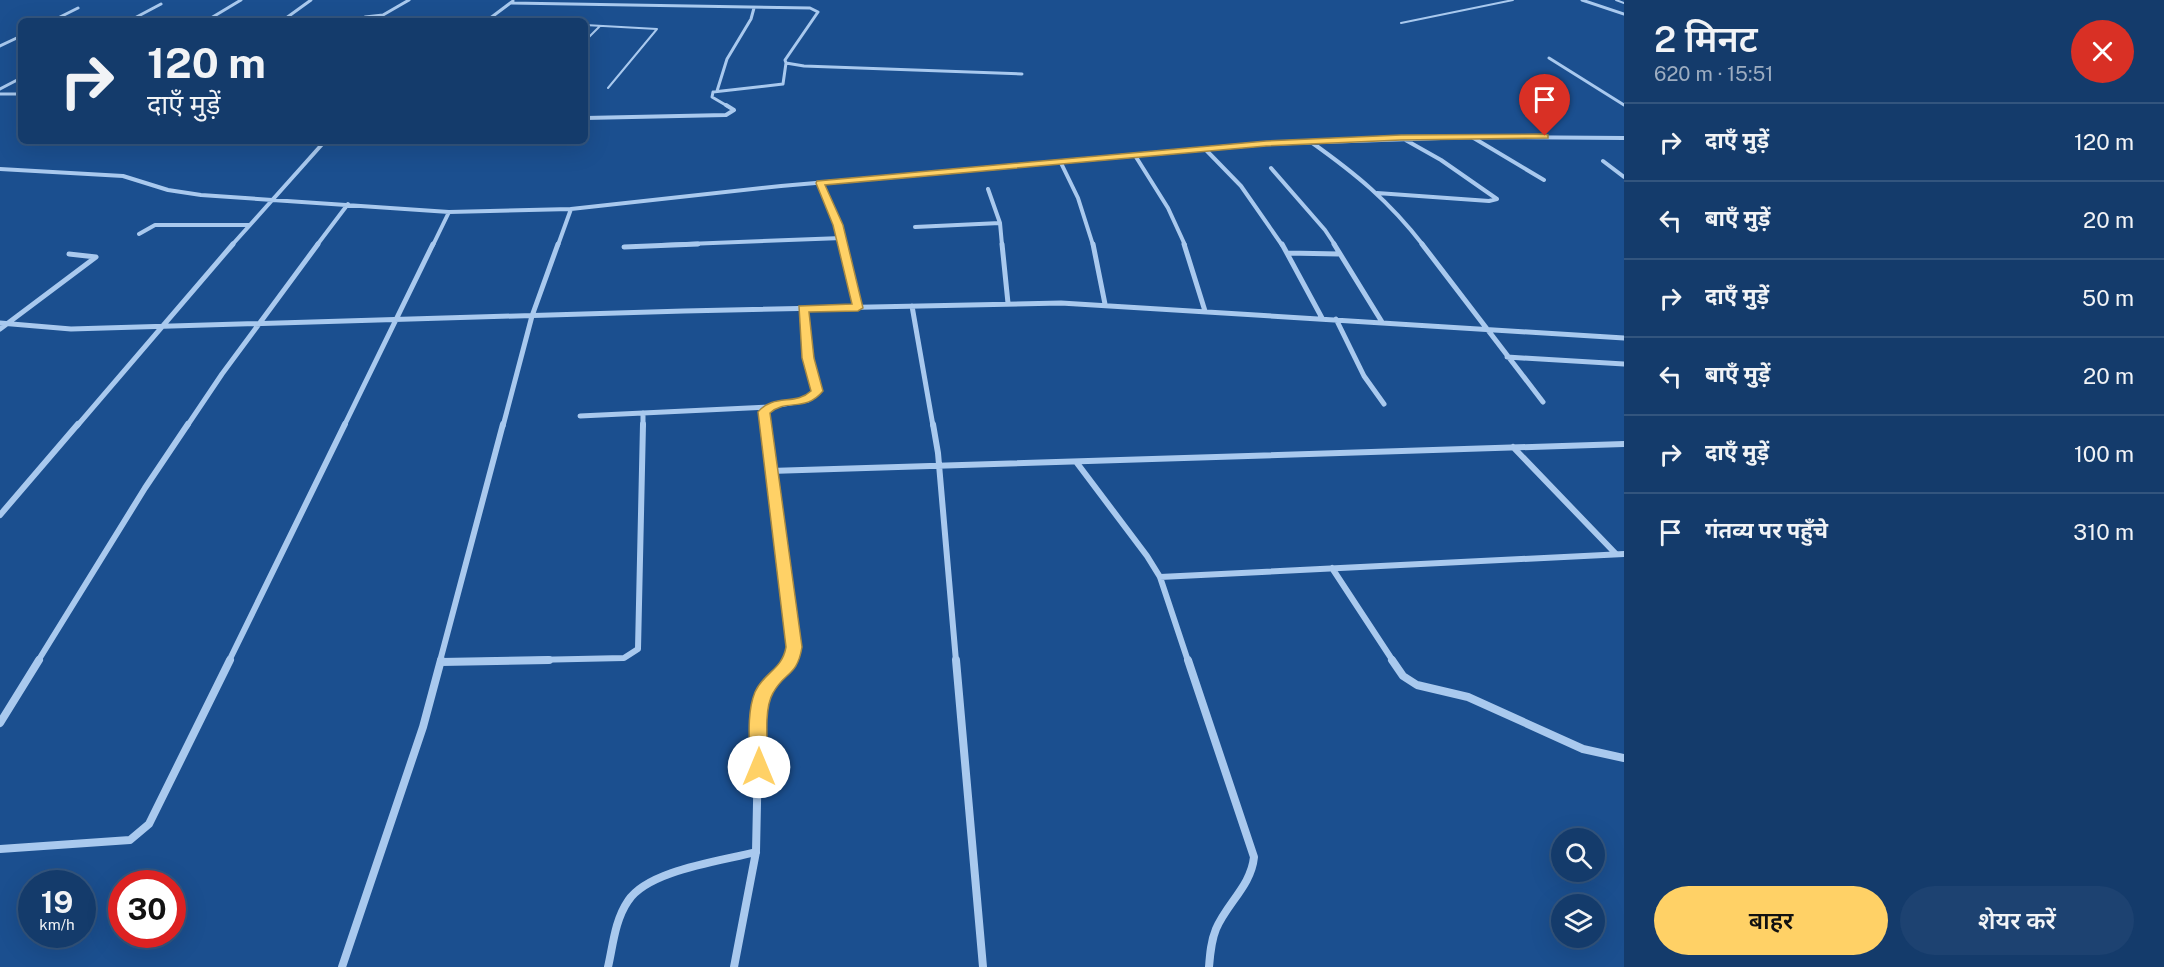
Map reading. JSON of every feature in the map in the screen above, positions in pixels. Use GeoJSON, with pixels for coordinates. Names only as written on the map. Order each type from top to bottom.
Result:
{"type":"FeatureCollection","features":[{"type":"Feature","properties":{"kind":"street"},"geometry":{"type":"LineString","coordinates":[[211,18],[241,0]]}},
{"type":"Feature","properties":{"kind":"street"},"geometry":{"type":"LineString","coordinates":[[286,18],[311,0]]}},
{"type":"Feature","properties":{"kind":"street"},"geometry":{"type":"LineString","coordinates":[[363,18],[383,15],[408,0]]}},
{"type":"Feature","properties":{"kind":"street"},"geometry":{"type":"LineString","coordinates":[[1582,0],[1624,14]]}},
{"type":"Feature","properties":{"kind":"street"},"geometry":{"type":"LineString","coordinates":[[487,18],[512,2],[810,8],[818,12],[785,60],[783,84],[713,92],[712,97],[734,110],[732,112],[685,117],[588,118]]}},
{"type":"Feature","properties":{"kind":"street"},"geometry":{"type":"LineString","coordinates":[[135,18],[161,4]]}},
{"type":"Feature","properties":{"kind":"street"},"geometry":{"type":"LineString","coordinates":[[58,18],[78,8]]}},
{"type":"Feature","properties":{"kind":"street"},"geometry":{"type":"LineString","coordinates":[[717,91],[727,59],[751,19],[754,8]]}},
{"type":"Feature","properties":{"kind":"street"},"geometry":{"type":"LineString","coordinates":[[0,46],[18,37]]}},
{"type":"Feature","properties":{"kind":"street"},"geometry":{"type":"LineString","coordinates":[[1549,58],[1624,105]]}},
{"type":"Feature","properties":{"kind":"street"},"geometry":{"type":"LineString","coordinates":[[786,63],[804,66],[1022,74]]}},
{"type":"Feature","properties":{"kind":"street"},"geometry":{"type":"LineString","coordinates":[[0,91],[18,80]]}},
{"type":"Feature","properties":{"kind":"street"},"geometry":{"type":"LineString","coordinates":[[0,91],[18,94]]}},
{"type":"Feature","properties":{"kind":"street"},"geometry":{"type":"LineString","coordinates":[[1471,136],[1544,180]]}},
{"type":"Feature","properties":{"kind":"street"},"geometry":{"type":"LineString","coordinates":[[0,170],[114,176],[181,192],[449,212],[571,209],[820,183],[1136,157],[1205,148],[1471,136],[1624,138]]}},
{"type":"Feature","properties":{"kind":"street"},"geometry":{"type":"LineString","coordinates":[[1377,193],[1489,201],[1497,199],[1441,160],[1401,138]]}},
{"type":"Feature","properties":{"kind":"street"},"geometry":{"type":"LineString","coordinates":[[1310,142],[1362,179],[1422,242],[1543,402]]}},
{"type":"Feature","properties":{"kind":"street"},"geometry":{"type":"LineString","coordinates":[[0,514],[322,144]]}},
{"type":"Feature","properties":{"kind":"street"},"geometry":{"type":"LineString","coordinates":[[1205,148],[1238,182],[1288,253],[1322,318]]}},
{"type":"Feature","properties":{"kind":"street"},"geometry":{"type":"LineString","coordinates":[[1136,157],[1161,194],[1177,226],[1205,311]]}},
{"type":"Feature","properties":{"kind":"street"},"geometry":{"type":"LineString","coordinates":[[1603,161],[1624,177]]}},
{"type":"Feature","properties":{"kind":"street"},"geometry":{"type":"LineString","coordinates":[[1061,163],[1077,191],[1088,224],[1105,304]]}},
{"type":"Feature","properties":{"kind":"street"},"geometry":{"type":"LineString","coordinates":[[1271,168],[1308,208],[1382,322]]}},
{"type":"Feature","properties":{"kind":"street"},"geometry":{"type":"LineString","coordinates":[[820,183],[834,212],[842,238],[858,308]]}},
{"type":"Feature","properties":{"kind":"street"},"geometry":{"type":"LineString","coordinates":[[988,189],[1000,224],[1008,303]]}},
{"type":"Feature","properties":{"kind":"street"},"geometry":{"type":"LineString","coordinates":[[0,723],[145,488],[222,374],[348,204]]}},
{"type":"Feature","properties":{"kind":"street"},"geometry":{"type":"LineString","coordinates":[[342,967],[423,727],[532,316],[571,209]]}},
{"type":"Feature","properties":{"kind":"street"},"geometry":{"type":"LineString","coordinates":[[0,849],[130,840],[148,824],[449,212]]}},
{"type":"Feature","properties":{"kind":"street"},"geometry":{"type":"LineString","coordinates":[[915,227],[1000,224]]}},
{"type":"Feature","properties":{"kind":"street"},"geometry":{"type":"LineString","coordinates":[[139,234],[155,225],[250,225]]}},
{"type":"Feature","properties":{"kind":"street"},"geometry":{"type":"LineString","coordinates":[[624,247],[842,238]]}},
{"type":"Feature","properties":{"kind":"street"},"geometry":{"type":"LineString","coordinates":[[1288,253],[1339,254]]}},
{"type":"Feature","properties":{"kind":"street"},"geometry":{"type":"LineString","coordinates":[[0,329],[3,324],[96,257],[69,255]]}},
{"type":"Feature","properties":{"kind":"street"},"geometry":{"type":"LineString","coordinates":[[3,324],[71,329],[1008,303],[1105,304],[1624,338]]}},
{"type":"Feature","properties":{"kind":"street"},"geometry":{"type":"LineString","coordinates":[[912,306],[939,465],[982,967]]}},
{"type":"Feature","properties":{"kind":"street"},"geometry":{"type":"LineString","coordinates":[[580,416],[767,407],[808,400],[817,391],[808,358],[803,309]]}},
{"type":"Feature","properties":{"kind":"street"},"geometry":{"type":"LineString","coordinates":[[1336,319],[1364,376],[1384,404]]}},
{"type":"Feature","properties":{"kind":"street"},"geometry":{"type":"LineString","coordinates":[[1507,357],[1624,364]]}},
{"type":"Feature","properties":{"kind":"street"},"geometry":{"type":"LineString","coordinates":[[734,967],[756,852],[759,706],[770,683],[791,662],[794,647],[764,419],[767,407]]}},
{"type":"Feature","properties":{"kind":"street"},"geometry":{"type":"LineString","coordinates":[[441,662],[624,658],[638,649],[643,413]]}},
{"type":"Feature","properties":{"kind":"street"},"geometry":{"type":"LineString","coordinates":[[770,471],[1624,444]]}},
{"type":"Feature","properties":{"kind":"street"},"geometry":{"type":"LineString","coordinates":[[1514,447],[1620,554]]}},
{"type":"Feature","properties":{"kind":"street"},"geometry":{"type":"LineString","coordinates":[[1077,463],[1148,556],[1160,577],[1254,858],[1251,873],[1212,936],[1209,967]]}},
{"type":"Feature","properties":{"kind":"street"},"geometry":{"type":"LineString","coordinates":[[1160,577],[1620,554]]}},
{"type":"Feature","properties":{"kind":"street"},"geometry":{"type":"LineString","coordinates":[[1332,568],[1402,676],[1409,682],[1468,697],[1578,746],[1624,758]]}},
{"type":"Feature","properties":{"kind":"street"},"geometry":{"type":"LineString","coordinates":[[608,967],[622,917],[634,893],[654,880],[756,852]]}},
{"type":"Feature","properties":{"kind":"lane"},"geometry":{"type":"LineString","coordinates":[[1401,23],[1513,0]]}},
{"type":"Feature","properties":{"kind":"lane"},"geometry":{"type":"LineString","coordinates":[[1616,0],[1624,3]]}},
{"type":"Feature","properties":{"kind":"lane"},"geometry":{"type":"LineString","coordinates":[[588,25],[657,30],[608,88]]}},
{"type":"Feature","properties":{"kind":"lane"},"geometry":{"type":"LineString","coordinates":[[588,38],[600,26]]}},
{"type":"Feature","properties":{"kind":"route"},"geometry":{"type":"LineString","coordinates":[[759,767],[759,706],[770,683],[791,662],[794,647],[764,412],[772,405],[808,400],[817,391],[817,383],[808,358],[803,309],[858,308],[838,225],[820,183],[1266,144],[1401,138],[1545,136]]}}]}
